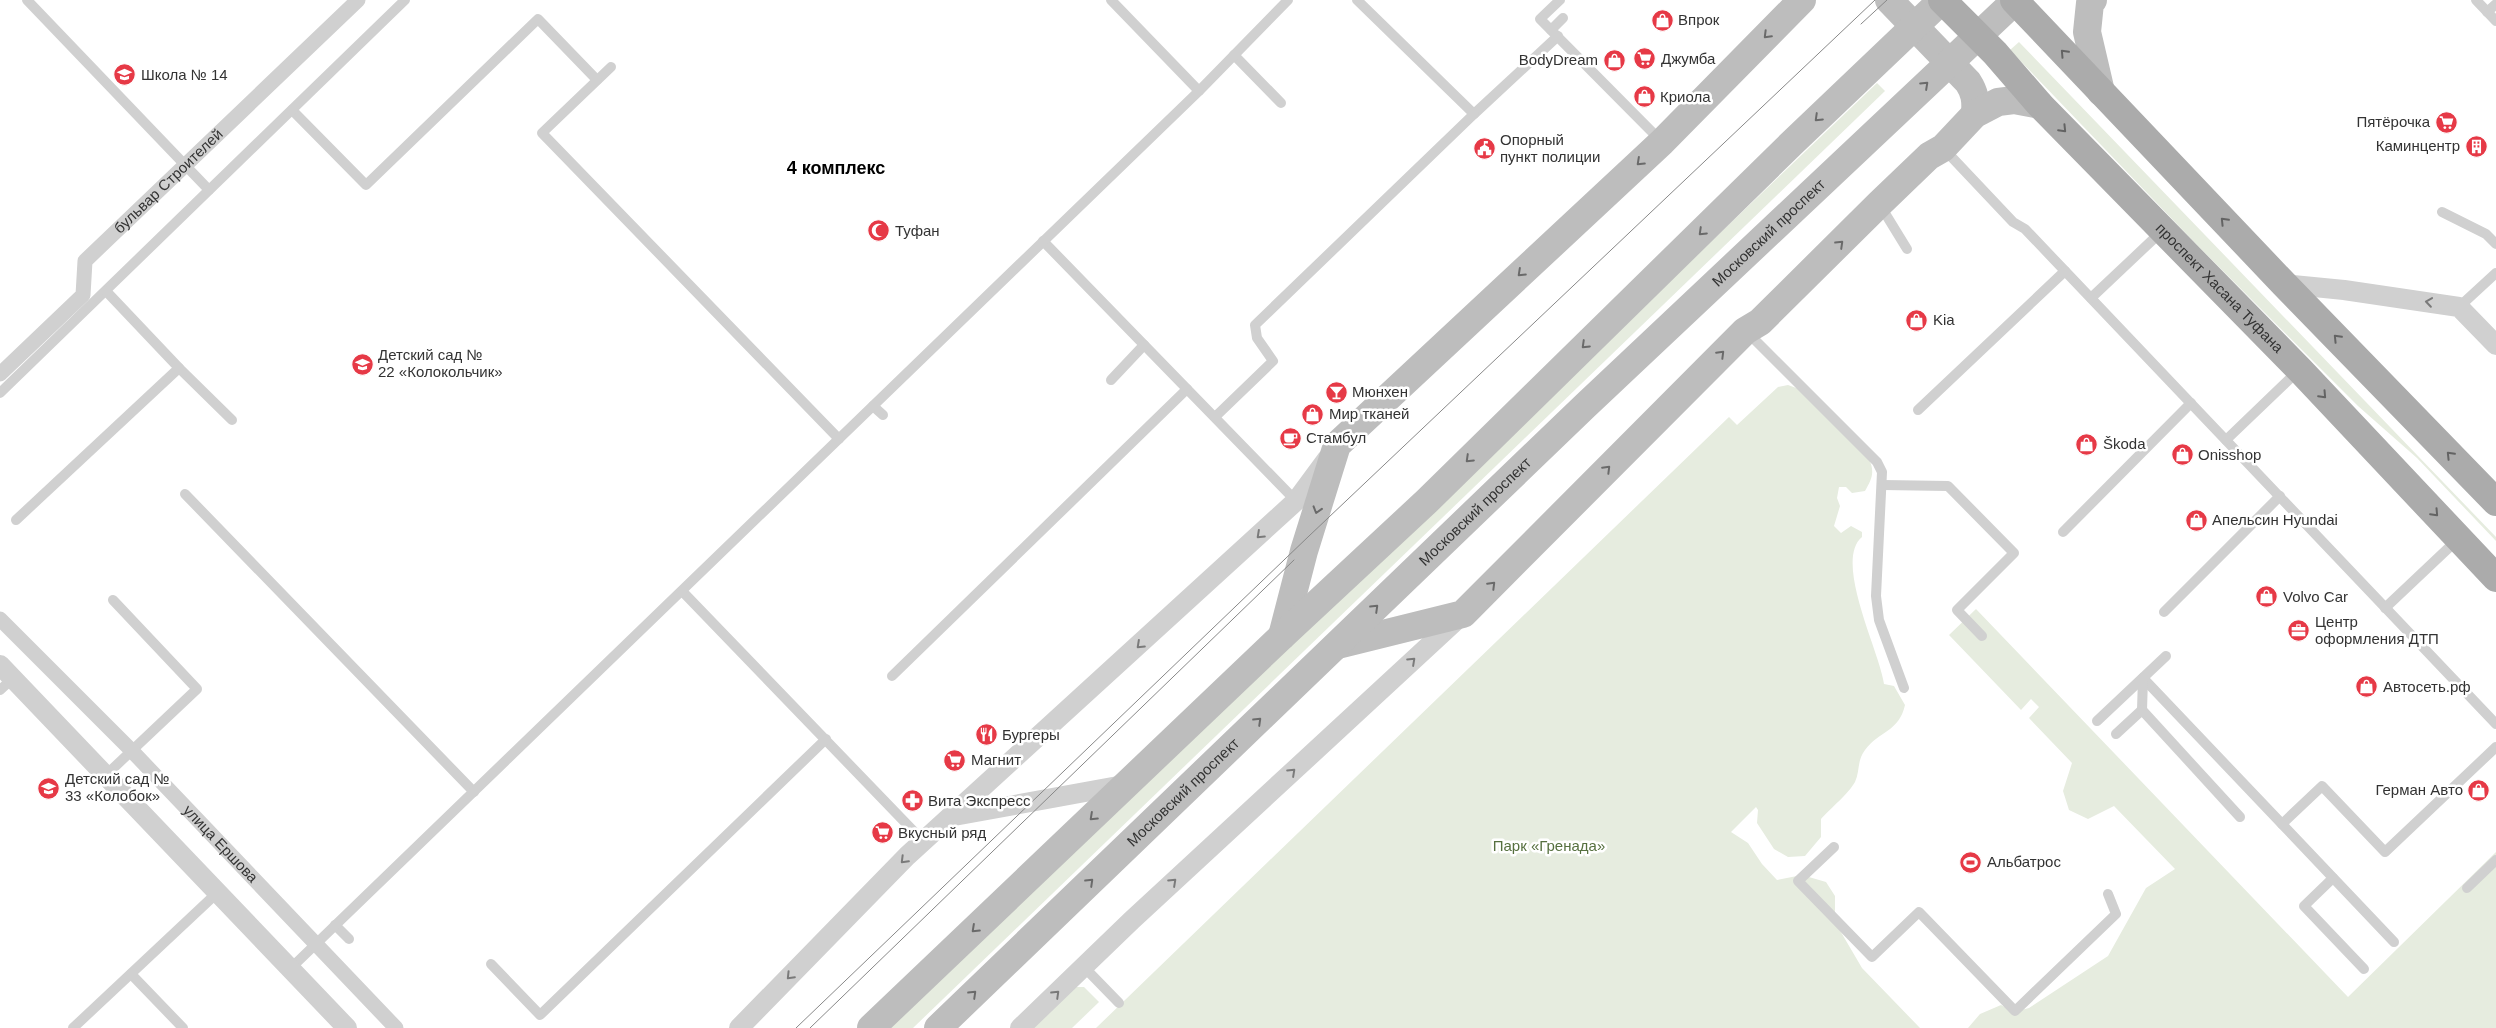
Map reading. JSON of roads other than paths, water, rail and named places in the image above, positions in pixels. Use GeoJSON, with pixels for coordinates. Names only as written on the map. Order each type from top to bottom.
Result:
{"type":"FeatureCollection","features":[{"type":"Feature","properties":{"kind":"main road"},"geometry":{"type":"LineString","coordinates":[[1282,636],[1304,550],[1337,445],[1662,142],[1802,0]]}},
{"type":"Feature","properties":{"kind":"main road"},"geometry":{"type":"LineString","coordinates":[[1889,0],[1968,82],[1975,96],[1975,114]]}},
{"type":"Feature","properties":{"kind":"main road"},"geometry":{"type":"LineString","coordinates":[[871,1028],[1129,784],[1282,636],[1427,501],[1792,143],[1942,0]]}},
{"type":"Feature","properties":{"kind":"main road","name":"проспект Хасана Туфана"},"geometry":{"type":"LineString","coordinates":[[1942,0],[1995,54],[2040,105],[2300,370],[2496,578]]}},
{"type":"Feature","properties":{"kind":"main road"},"geometry":{"type":"LineString","coordinates":[[2093,0],[2090,3],[2087,32],[2101,92]]}},
{"type":"Feature","properties":{"kind":"main road"},"geometry":{"type":"LineString","coordinates":[[2020,6],[2284,284],[2496,502]]}},
{"type":"Feature","properties":{"kind":"main road","name":"Московский проспект"},"geometry":{"type":"LineString","coordinates":[[943,1025],[1585,406],[2020,6]]}},
{"type":"Feature","properties":{"kind":"main road"},"geometry":{"type":"LineString","coordinates":[[1336,645],[1463,614],[1745,330],[1760,322],[1929,156],[1943,148],[1975,114],[1998,102],[2014,100],[2040,105]]}},
{"type":"Feature","properties":{"kind":"street","name":"бульвар Строителей"},"geometry":{"type":"LineString","coordinates":[[0,374],[83,295],[86,261],[358,0]]}},
{"type":"Feature","properties":{"kind":"street"},"geometry":{"type":"LineString","coordinates":[[2284,284],[2344,290],[2459,307],[2496,345]]}},
{"type":"Feature","properties":{"kind":"street"},"geometry":{"type":"LineString","coordinates":[[739,1028],[924,842],[1296,501],[1337,445]]}},
{"type":"Feature","properties":{"kind":"street"},"geometry":{"type":"LineString","coordinates":[[1020,1028],[1463,614]]}},
{"type":"Feature","properties":{"kind":"street","name":"улица Ершова"},"geometry":{"type":"LineString","coordinates":[[0,619],[132,751],[396,1028]]}},
{"type":"Feature","properties":{"kind":"street"},"geometry":{"type":"LineString","coordinates":[[4,677],[106,776],[347,1028]]}},
{"type":"Feature","properties":{"kind":"street"},"geometry":{"type":"LineString","coordinates":[[953,816],[1129,784]]}},
{"type":"Feature","properties":{"kind":"lane"},"geometry":{"type":"LineString","coordinates":[[27,0],[209,190]]}},
{"type":"Feature","properties":{"kind":"lane"},"geometry":{"type":"LineString","coordinates":[[0,393],[405,0]]}},
{"type":"Feature","properties":{"kind":"lane"},"geometry":{"type":"LineString","coordinates":[[1111,0],[1199,91]]}},
{"type":"Feature","properties":{"kind":"lane"},"geometry":{"type":"LineString","coordinates":[[291,968],[1199,91],[1288,0]]}},
{"type":"Feature","properties":{"kind":"lane"},"geometry":{"type":"LineString","coordinates":[[1357,0],[1474,114]]}},
{"type":"Feature","properties":{"kind":"lane"},"geometry":{"type":"LineString","coordinates":[[1560,0],[1540,19],[1662,142]]}},
{"type":"Feature","properties":{"kind":"lane"},"geometry":{"type":"LineString","coordinates":[[2476,0],[2496,21]]}},
{"type":"Feature","properties":{"kind":"lane"},"geometry":{"type":"LineString","coordinates":[[2488,12],[2496,4]]}},
{"type":"Feature","properties":{"kind":"lane"},"geometry":{"type":"LineString","coordinates":[[1215,417],[1272,361],[1257,338],[1255,325],[1474,114],[1554,33],[1563,18]]}},
{"type":"Feature","properties":{"kind":"lane"},"geometry":{"type":"LineString","coordinates":[[292,110],[366,185],[538,19],[597,80]]}},
{"type":"Feature","properties":{"kind":"lane"},"geometry":{"type":"LineString","coordinates":[[1234,55],[1281,103]]}},
{"type":"Feature","properties":{"kind":"lane"},"geometry":{"type":"LineString","coordinates":[[610,67],[542,133],[839,439]]}},
{"type":"Feature","properties":{"kind":"lane"},"geometry":{"type":"LineString","coordinates":[[1943,148],[2013,222],[2025,229],[2496,724]]}},
{"type":"Feature","properties":{"kind":"lane"},"geometry":{"type":"LineString","coordinates":[[1879,204],[1906,248]]}},
{"type":"Feature","properties":{"kind":"lane"},"geometry":{"type":"LineString","coordinates":[[2442,212],[2486,234],[2496,244]]}},
{"type":"Feature","properties":{"kind":"lane"},"geometry":{"type":"LineString","coordinates":[[2091,298],[2162,231]]}},
{"type":"Feature","properties":{"kind":"lane"},"geometry":{"type":"LineString","coordinates":[[1044,241],[1296,501]]}},
{"type":"Feature","properties":{"kind":"lane"},"geometry":{"type":"LineString","coordinates":[[1918,410],[2065,271]]}},
{"type":"Feature","properties":{"kind":"lane"},"geometry":{"type":"LineString","coordinates":[[2459,307],[2496,273]]}},
{"type":"Feature","properties":{"kind":"lane"},"geometry":{"type":"LineString","coordinates":[[106,291],[232,420]]}},
{"type":"Feature","properties":{"kind":"lane"},"geometry":{"type":"LineString","coordinates":[[1745,330],[1877,462],[1882,472],[1883,485],[1876,570],[1876,596],[1879,620],[1904,688]]}},
{"type":"Feature","properties":{"kind":"lane"},"geometry":{"type":"LineString","coordinates":[[1111,380],[1144,345]]}},
{"type":"Feature","properties":{"kind":"lane"},"geometry":{"type":"LineString","coordinates":[[16,520],[180,368]]}},
{"type":"Feature","properties":{"kind":"lane"},"geometry":{"type":"LineString","coordinates":[[2226,440],[2300,370]]}},
{"type":"Feature","properties":{"kind":"lane"},"geometry":{"type":"LineString","coordinates":[[892,676],[1187,389]]}},
{"type":"Feature","properties":{"kind":"lane"},"geometry":{"type":"LineString","coordinates":[[2063,532],[2191,403]]}},
{"type":"Feature","properties":{"kind":"lane"},"geometry":{"type":"LineString","coordinates":[[873,406],[883,415]]}},
{"type":"Feature","properties":{"kind":"lane"},"geometry":{"type":"LineString","coordinates":[[1883,485],[1948,486],[2014,553],[1956,610],[1982,636]]}},
{"type":"Feature","properties":{"kind":"lane"},"geometry":{"type":"LineString","coordinates":[[185,494],[474,792]]}},
{"type":"Feature","properties":{"kind":"lane"},"geometry":{"type":"LineString","coordinates":[[2164,612],[2280,496]]}},
{"type":"Feature","properties":{"kind":"lane"},"geometry":{"type":"LineString","coordinates":[[2385,608],[2459,538]]}},
{"type":"Feature","properties":{"kind":"lane"},"geometry":{"type":"LineString","coordinates":[[682,590],[924,842]]}},
{"type":"Feature","properties":{"kind":"lane"},"geometry":{"type":"LineString","coordinates":[[106,776],[197,689],[112,600]]}},
{"type":"Feature","properties":{"kind":"lane"},"geometry":{"type":"LineString","coordinates":[[2097,721],[2166,656]]}},
{"type":"Feature","properties":{"kind":"lane"},"geometry":{"type":"LineString","coordinates":[[2143,678],[2142,710],[2240,818]]}},
{"type":"Feature","properties":{"kind":"lane"},"geometry":{"type":"LineString","coordinates":[[2143,678],[2394,942]]}},
{"type":"Feature","properties":{"kind":"lane"},"geometry":{"type":"LineString","coordinates":[[2116,734],[2142,710]]}},
{"type":"Feature","properties":{"kind":"lane"},"geometry":{"type":"LineString","coordinates":[[491,964],[540,1015],[826,739]]}},
{"type":"Feature","properties":{"kind":"lane"},"geometry":{"type":"LineString","coordinates":[[2282,824],[2322,786],[2385,852],[2496,747]]}},
{"type":"Feature","properties":{"kind":"lane"},"geometry":{"type":"LineString","coordinates":[[1834,847],[1798,881],[1872,958],[1919,912],[2015,1011],[2116,914],[2108,894]]}},
{"type":"Feature","properties":{"kind":"lane"},"geometry":{"type":"LineString","coordinates":[[2467,888],[2496,860]]}},
{"type":"Feature","properties":{"kind":"lane"},"geometry":{"type":"LineString","coordinates":[[2333,878],[2304,906],[2364,969]]}},
{"type":"Feature","properties":{"kind":"lane"},"geometry":{"type":"LineString","coordinates":[[73,1028],[218,892]]}},
{"type":"Feature","properties":{"kind":"lane"},"geometry":{"type":"LineString","coordinates":[[336,925],[349,940]]}},
{"type":"Feature","properties":{"kind":"lane"},"geometry":{"type":"LineString","coordinates":[[1084,967],[1119,1003]]}},
{"type":"Feature","properties":{"kind":"lane"},"geometry":{"type":"LineString","coordinates":[[131,974],[183,1028]]}},
{"type":"Feature","properties":{"kind":"tram line"},"geometry":{"type":"LineString","coordinates":[[796,1028],[1309,536],[1875,0]]}},
{"type":"Feature","properties":{"kind":"tram line"},"geometry":{"type":"LineString","coordinates":[[1861,24],[1887,0]]}},
{"type":"Feature","properties":{"kind":"tram line"},"geometry":{"type":"LineString","coordinates":[[810,1028],[1294,560]]}},
{"type":"Feature","properties":{"kind":"place","name":"Впрок"},"geometry":{"type":"Point","coordinates":[1662,20]}},
{"type":"Feature","properties":{"kind":"place","name":"Джумба"},"geometry":{"type":"Point","coordinates":[1645,59]}},
{"type":"Feature","properties":{"kind":"place","name":"BodyDream"},"geometry":{"type":"Point","coordinates":[1614,60]}},
{"type":"Feature","properties":{"kind":"place","name":"Школа № 14"},"geometry":{"type":"Point","coordinates":[125,75]}},
{"type":"Feature","properties":{"kind":"place","name":"Криола"},"geometry":{"type":"Point","coordinates":[1644,97]}},
{"type":"Feature","properties":{"kind":"place","name":"Пятёрочка"},"geometry":{"type":"Point","coordinates":[2446,122]}},
{"type":"Feature","properties":{"kind":"place","name":"Каминцентр"},"geometry":{"type":"Point","coordinates":[2476,146]}},
{"type":"Feature","properties":{"kind":"place","name":"Опорный пункт полиции"},"geometry":{"type":"Point","coordinates":[1484,149]}},
{"type":"Feature","properties":{"kind":"place","name":"Туфан"},"geometry":{"type":"Point","coordinates":[879,231]}},
{"type":"Feature","properties":{"kind":"place","name":"Kia"},"geometry":{"type":"Point","coordinates":[1917,320]}},
{"type":"Feature","properties":{"kind":"place","name":"Детский сад № 22 «Колокольчик»"},"geometry":{"type":"Point","coordinates":[362,364]}},
{"type":"Feature","properties":{"kind":"place","name":"Мюнхен"},"geometry":{"type":"Point","coordinates":[1336,392]}},
{"type":"Feature","properties":{"kind":"place","name":"Мир тканей"},"geometry":{"type":"Point","coordinates":[1313,414]}},
{"type":"Feature","properties":{"kind":"place","name":"Стамбул"},"geometry":{"type":"Point","coordinates":[1290,438]}},
{"type":"Feature","properties":{"kind":"place","name":"Škoda"},"geometry":{"type":"Point","coordinates":[2087,444]}},
{"type":"Feature","properties":{"kind":"place","name":"Onisshop"},"geometry":{"type":"Point","coordinates":[2182,455]}},
{"type":"Feature","properties":{"kind":"place","name":"Апельсин Hyundai"},"geometry":{"type":"Point","coordinates":[2196,520]}},
{"type":"Feature","properties":{"kind":"place","name":"Volvo Car"},"geometry":{"type":"Point","coordinates":[2267,597]}},
{"type":"Feature","properties":{"kind":"place","name":"Центр оформления ДТП"},"geometry":{"type":"Point","coordinates":[2299,631]}},
{"type":"Feature","properties":{"kind":"place","name":"Автосеть.рф"},"geometry":{"type":"Point","coordinates":[2367,687]}},
{"type":"Feature","properties":{"kind":"place","name":"Бургеры"},"geometry":{"type":"Point","coordinates":[986,735]}},
{"type":"Feature","properties":{"kind":"place","name":"Магнит"},"geometry":{"type":"Point","coordinates":[955,760]}},
{"type":"Feature","properties":{"kind":"place","name":"Детский сад № 33 «Колобок»"},"geometry":{"type":"Point","coordinates":[49,788]}},
{"type":"Feature","properties":{"kind":"place","name":"Герман Авто"},"geometry":{"type":"Point","coordinates":[2479,790]}},
{"type":"Feature","properties":{"kind":"place","name":"Вита Экспресс"},"geometry":{"type":"Point","coordinates":[912,801]}},
{"type":"Feature","properties":{"kind":"place","name":"Вкусный ряд"},"geometry":{"type":"Point","coordinates":[882,833]}},
{"type":"Feature","properties":{"kind":"place","name":"Альбатрос"},"geometry":{"type":"Point","coordinates":[1971,862]}},
{"type":"Feature","properties":{"kind":"district","name":"4 комплекс"},"geometry":{"type":"Point","coordinates":[836,168]}},
{"type":"Feature","properties":{"kind":"park label","name":"Парк «Гренада»"},"geometry":{"type":"Point","coordinates":[1549,846]}}]}
